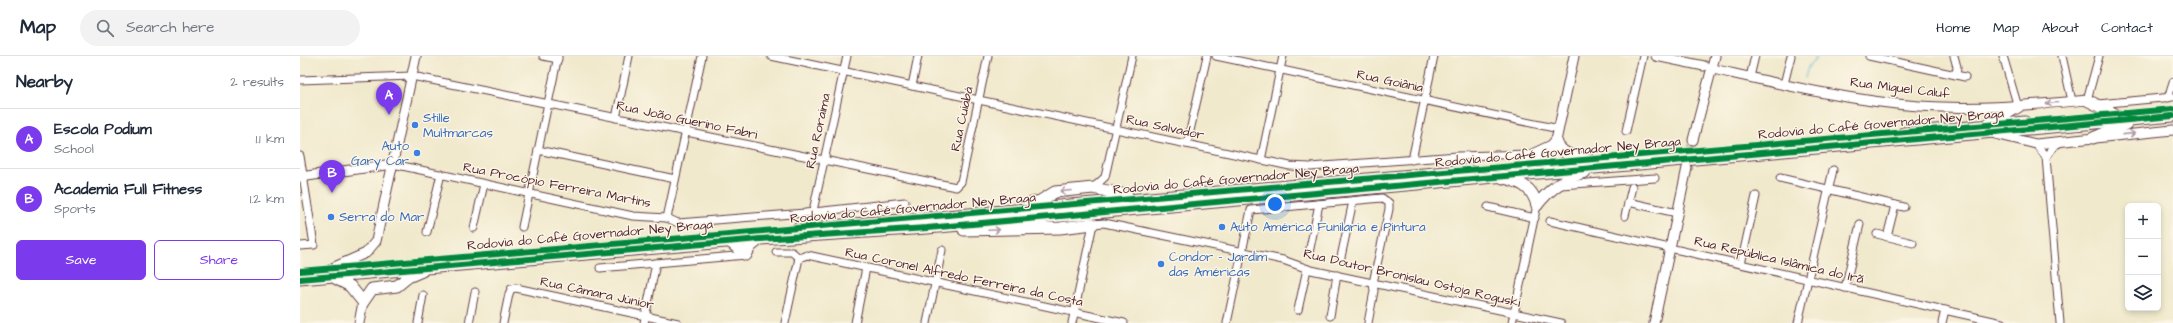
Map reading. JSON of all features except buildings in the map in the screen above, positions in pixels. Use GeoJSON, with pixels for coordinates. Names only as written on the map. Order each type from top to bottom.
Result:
{"type":"FeatureCollection","features":[{"type":"Feature","properties":{"kind":"highway"},"geometry":{"type":"LineString","coordinates":[[2091,102],[2115,114]]}},
{"type":"Feature","properties":{"kind":"highway"},"geometry":{"type":"LineString","coordinates":[[1988,129],[2018,107]]}},
{"type":"Feature","properties":{"kind":"highway","name":"Rodovia do Café Governador Ney Braga"},"geometry":{"type":"LineString","coordinates":[[300,271],[331,272],[432,267],[760,239],[927,228],[1601,167],[1988,129],[2115,114],[2173,109]]}},
{"type":"Feature","properties":{"kind":"highway","name":"Rodovia do Café Governador Ney Braga"},"geometry":{"type":"LineString","coordinates":[[300,279],[331,272],[1160,196],[1590,160],[1988,129],[2137,120],[2173,116]]}},
{"type":"Feature","properties":{"kind":"highway"},"geometry":{"type":"LineString","coordinates":[[2093,138],[2137,120]]}},
{"type":"Feature","properties":{"kind":"highway"},"geometry":{"type":"LineString","coordinates":[[1521,166],[1545,155],[1556,141],[1560,150],[1565,153],[1590,160]]}},
{"type":"Feature","properties":{"kind":"highway"},"geometry":{"type":"LineString","coordinates":[[1493,176],[1520,183],[1532,192],[1537,205],[1556,185],[1570,177],[1601,167]]}},
{"type":"Feature","properties":{"kind":"highway"},"geometry":{"type":"LineString","coordinates":[[1532,192],[1538,186],[1556,185]]}},
{"type":"Feature","properties":{"kind":"highway"},"geometry":{"type":"LineString","coordinates":[[980,213],[997,208],[1037,202],[1058,191],[1093,188],[1114,194],[1160,196]]}},
{"type":"Feature","properties":{"kind":"highway"},"geometry":{"type":"LineString","coordinates":[[1532,192],[1547,193]]}},
{"type":"Feature","properties":{"kind":"highway"},"geometry":{"type":"LineString","coordinates":[[927,228],[985,231],[1060,228],[1093,224]]}},
{"type":"Feature","properties":{"kind":"highway"},"geometry":{"type":"LineString","coordinates":[[730,242],[746,255],[750,247],[760,239]]}},
{"type":"Feature","properties":{"kind":"highway"},"geometry":{"type":"LineString","coordinates":[[331,272],[350,286],[363,302],[372,289],[397,286],[408,277],[432,267]]}},
{"type":"Feature","properties":{"kind":"main road"},"geometry":{"type":"LineString","coordinates":[[1556,141],[1574,56]]}},
{"type":"Feature","properties":{"kind":"main road","name":"Rua Miguel Caluf"},"geometry":{"type":"LineString","coordinates":[[1656,56],[1784,84],[1917,106],[1964,108],[2018,107],[2072,101],[2091,102]]}},
{"type":"Feature","properties":{"kind":"main road"},"geometry":{"type":"LineString","coordinates":[[1693,140],[1708,84],[1708,68],[1714,56]]}},
{"type":"Feature","properties":{"kind":"main road"},"geometry":{"type":"LineString","coordinates":[[331,272],[366,253],[376,240],[412,76],[414,58]]}},
{"type":"Feature","properties":{"kind":"main road"},"geometry":{"type":"LineString","coordinates":[[1988,129],[2036,144],[2173,130]]}},
{"type":"Feature","properties":{"kind":"main road","name":"Rua Procópio Ferreira Martins"},"geometry":{"type":"LineString","coordinates":[[302,177],[393,164]]}},
{"type":"Feature","properties":{"kind":"main road"},"geometry":{"type":"LineString","coordinates":[[1654,323],[1686,168]]}},
{"type":"Feature","properties":{"kind":"main road"},"geometry":{"type":"LineString","coordinates":[[359,323],[363,302]]}},
{"type":"Feature","properties":{"kind":"street"},"geometry":{"type":"LineString","coordinates":[[522,227],[558,58],[543,56]]}},
{"type":"Feature","properties":{"kind":"street"},"geometry":{"type":"LineString","coordinates":[[616,118],[629,56]]}},
{"type":"Feature","properties":{"kind":"street"},"geometry":{"type":"LineString","coordinates":[[667,218],[702,56]]}},
{"type":"Feature","properties":{"kind":"street","name":"Rua Salvador"},"geometry":{"type":"LineString","coordinates":[[771,56],[1261,160],[1303,167],[1530,154],[1540,151],[1556,141]]}},
{"type":"Feature","properties":{"kind":"street","name":"Rua Roraima"},"geometry":{"type":"LineString","coordinates":[[813,211],[847,56]]}},
{"type":"Feature","properties":{"kind":"street"},"geometry":{"type":"LineString","coordinates":[[912,86],[918,56]]}},
{"type":"Feature","properties":{"kind":"street","name":"Rua Cuiabá"},"geometry":{"type":"LineString","coordinates":[[958,186],[961,182],[988,56]]}},
{"type":"Feature","properties":{"kind":"street"},"geometry":{"type":"LineString","coordinates":[[1093,188],[1105,177],[1132,56]]}},
{"type":"Feature","properties":{"kind":"street"},"geometry":{"type":"LineString","coordinates":[[1187,144],[1207,56]]}},
{"type":"Feature","properties":{"kind":"street","name":"Rua Goiânia"},"geometry":{"type":"LineString","coordinates":[[1216,56],[1558,129]]}},
{"type":"Feature","properties":{"kind":"street"},"geometry":{"type":"LineString","coordinates":[[1261,160],[1283,56]]}},
{"type":"Feature","properties":{"kind":"street"},"geometry":{"type":"LineString","coordinates":[[1412,160],[1434,56]]}},
{"type":"Feature","properties":{"kind":"street"},"geometry":{"type":"LineString","coordinates":[[1626,131],[1643,56]]}},
{"type":"Feature","properties":{"kind":"street"},"geometry":{"type":"LineString","coordinates":[[1750,77],[1755,56]]}},
{"type":"Feature","properties":{"kind":"street"},"geometry":{"type":"LineString","coordinates":[[1784,84],[1791,56]]}},
{"type":"Feature","properties":{"kind":"street"},"geometry":{"type":"LineString","coordinates":[[1869,56],[1966,77]]}},
{"type":"Feature","properties":{"kind":"street"},"geometry":{"type":"LineString","coordinates":[[1954,56],[1957,67],[1956,75]]}},
{"type":"Feature","properties":{"kind":"street"},"geometry":{"type":"LineString","coordinates":[[2003,56],[2018,107]]}},
{"type":"Feature","properties":{"kind":"street"},"geometry":{"type":"LineString","coordinates":[[2062,56],[2072,101]]}},
{"type":"Feature","properties":{"kind":"street"},"geometry":{"type":"LineString","coordinates":[[2099,56],[2091,102],[2171,98],[2173,82]]}},
{"type":"Feature","properties":{"kind":"street","name":"Rua João Guerino Fabri"},"geometry":{"type":"LineString","coordinates":[[300,80],[412,76],[824,161],[954,187],[958,186]]}},
{"type":"Feature","properties":{"kind":"street"},"geometry":{"type":"LineString","coordinates":[[2046,157],[2054,146],[2062,141]]}},
{"type":"Feature","properties":{"kind":"street"},"geometry":{"type":"LineString","coordinates":[[2036,144],[2046,157],[2060,323]]}},
{"type":"Feature","properties":{"kind":"street"},"geometry":{"type":"LineString","coordinates":[[538,150],[675,179]]}},
{"type":"Feature","properties":{"kind":"street"},"geometry":{"type":"LineString","coordinates":[[300,156],[302,177],[314,245],[300,246]]}},
{"type":"Feature","properties":{"kind":"street","name":"Rua Procópio Ferreira Martins"},"geometry":{"type":"LineString","coordinates":[[393,164],[633,216],[667,218],[678,223],[905,202]]}},
{"type":"Feature","properties":{"kind":"street"},"geometry":{"type":"LineString","coordinates":[[1798,323],[1833,170]]}},
{"type":"Feature","properties":{"kind":"street"},"geometry":{"type":"LineString","coordinates":[[427,232],[441,174]]}},
{"type":"Feature","properties":{"kind":"street"},"geometry":{"type":"LineString","coordinates":[[1105,177],[1114,194]]}},
{"type":"Feature","properties":{"kind":"street"},"geometry":{"type":"LineString","coordinates":[[1556,185],[1655,178]]}},
{"type":"Feature","properties":{"kind":"street"},"geometry":{"type":"LineString","coordinates":[[1780,178],[1904,207]]}},
{"type":"Feature","properties":{"kind":"street"},"geometry":{"type":"LineString","coordinates":[[474,228],[484,184]]}},
{"type":"Feature","properties":{"kind":"street"},"geometry":{"type":"LineString","coordinates":[[1625,216],[1632,187]]}},
{"type":"Feature","properties":{"kind":"street"},"geometry":{"type":"LineString","coordinates":[[1741,264],[1756,196]]}},
{"type":"Feature","properties":{"kind":"street"},"geometry":{"type":"LineString","coordinates":[[1227,323],[1251,210],[1382,198],[1389,203],[1389,209],[1373,283],[1374,291],[1368,323]]}},
{"type":"Feature","properties":{"kind":"street"},"geometry":{"type":"LineString","coordinates":[[1341,257],[1354,201]]}},
{"type":"Feature","properties":{"kind":"street"},"geometry":{"type":"LineString","coordinates":[[1628,202],[1677,213]]}},
{"type":"Feature","properties":{"kind":"street"},"geometry":{"type":"LineString","coordinates":[[1309,253],[1319,204]]}},
{"type":"Feature","properties":{"kind":"street"},"geometry":{"type":"LineString","coordinates":[[1512,323],[1537,205]]}},
{"type":"Feature","properties":{"kind":"street"},"geometry":{"type":"LineString","coordinates":[[1887,237],[1895,205]]}},
{"type":"Feature","properties":{"kind":"street"},"geometry":{"type":"LineString","coordinates":[[1488,207],[1535,218]]}},
{"type":"Feature","properties":{"kind":"street","name":"Rua República Islâmica do Irã"},"geometry":{"type":"LineString","coordinates":[[1550,221],[2002,323]]}},
{"type":"Feature","properties":{"kind":"street","name":"Rua Doutor Bronislau Ostoja Roguski"},"geometry":{"type":"LineString","coordinates":[[1093,224],[1108,223],[1242,251],[1288,261],[1307,269],[1337,276],[1561,323]]}},
{"type":"Feature","properties":{"kind":"street"},"geometry":{"type":"LineString","coordinates":[[1072,323],[1093,224]]}},
{"type":"Feature","properties":{"kind":"street"},"geometry":{"type":"LineString","coordinates":[[1845,288],[1860,224]]}},
{"type":"Feature","properties":{"kind":"street"},"geometry":{"type":"LineString","coordinates":[[1877,234],[1913,243]]}},
{"type":"Feature","properties":{"kind":"street"},"geometry":{"type":"LineString","coordinates":[[927,323],[942,250]]}},
{"type":"Feature","properties":{"kind":"street"},"geometry":{"type":"LineString","coordinates":[[776,252],[792,252],[799,258],[785,323]]}},
{"type":"Feature","properties":{"kind":"street"},"geometry":{"type":"LineString","coordinates":[[600,268],[746,255]]}},
{"type":"Feature","properties":{"kind":"street","name":"Rua Coronel Alfredo Ferreira da Costa"},"geometry":{"type":"LineString","coordinates":[[799,258],[807,255],[1124,323]]}},
{"type":"Feature","properties":{"kind":"street"},"geometry":{"type":"LineString","coordinates":[[645,320],[656,263]]}},
{"type":"Feature","properties":{"kind":"street"},"geometry":{"type":"LineString","coordinates":[[855,323],[866,268]]}},
{"type":"Feature","properties":{"kind":"street"},"geometry":{"type":"LineString","coordinates":[[1298,310],[1307,269]]}},
{"type":"Feature","properties":{"kind":"street"},"geometry":{"type":"LineString","coordinates":[[1330,316],[1337,276]]}},
{"type":"Feature","properties":{"kind":"street","name":"Rua Câmara Júnior"},"geometry":{"type":"LineString","coordinates":[[503,323],[509,294],[511,289],[516,288],[645,320],[678,323]]}},
{"type":"Feature","properties":{"kind":"street"},"geometry":{"type":"LineString","coordinates":[[469,323],[476,292]]}},
{"type":"Feature","properties":{"kind":"street"},"geometry":{"type":"LineString","coordinates":[[418,323],[423,295]]}},
{"type":"Feature","properties":{"kind":"street"},"geometry":{"type":"LineString","coordinates":[[1942,323],[1945,310]]}},
{"type":"Feature","properties":{"kind":"waterway"},"geometry":{"type":"LineString","coordinates":[[1805,78],[1808,67],[1817,56]]}},
{"type":"Feature","properties":{"kind":"tunnel"},"geometry":{"type":"LineString","coordinates":[[1687,166],[1693,140]]}},
{"type":"Feature","properties":{"kind":"cycle path"},"geometry":{"type":"LineString","coordinates":[[300,271],[2173,109]]}},
{"type":"Feature","properties":{"kind":"cycle path"},"geometry":{"type":"LineString","coordinates":[[300,279],[760,239],[927,228],[2173,116]]}},
{"type":"Feature","properties":{"kind":"place","name":"Escola Podium"},"geometry":{"type":"Point","coordinates":[389,115]}},
{"type":"Feature","properties":{"kind":"place","name":"Stille Multmarcas"},"geometry":{"type":"Point","coordinates":[415,125]}},
{"type":"Feature","properties":{"kind":"place","name":"Auto Gary Car"},"geometry":{"type":"Point","coordinates":[417,153]}},
{"type":"Feature","properties":{"kind":"place","name":"Academia Full Fitness"},"geometry":{"type":"Point","coordinates":[332,193]}},
{"type":"Feature","properties":{"kind":"place","name":"Serra do Mar"},"geometry":{"type":"Point","coordinates":[331,217]}},
{"type":"Feature","properties":{"kind":"place","name":"Auto América Funilaria e Pintura"},"geometry":{"type":"Point","coordinates":[1222,227]}},
{"type":"Feature","properties":{"kind":"place","name":"Condor - Jardim das Américas"},"geometry":{"type":"Point","coordinates":[1161,264]}}]}
